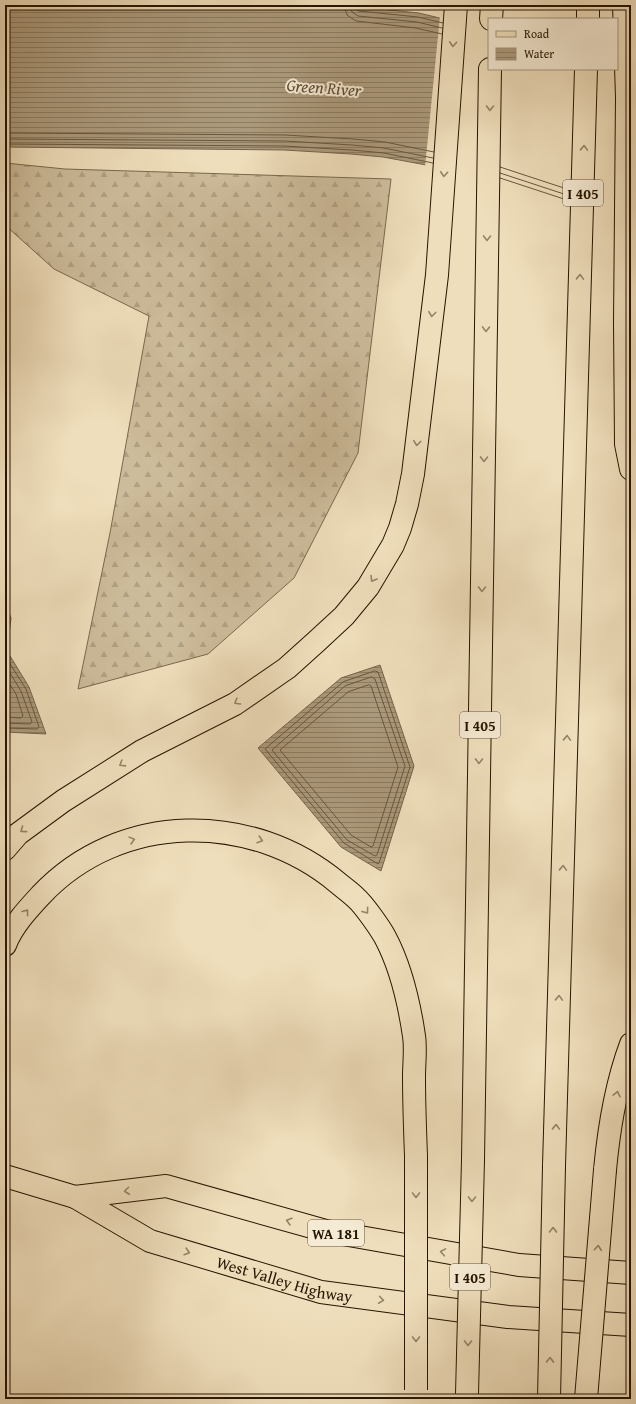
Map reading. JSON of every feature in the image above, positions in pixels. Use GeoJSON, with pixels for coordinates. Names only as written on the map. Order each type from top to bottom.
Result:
{"type":"FeatureCollection","features":[{"type":"Feature","properties":{"kind":"main road"},"geometry":{"type":"LineString","coordinates":[[5,849],[18,834],[63,801],[142,751],[235,704],[287,668],[344,616],[368,587],[393,545],[407,504],[413,474],[437,275],[456,5]]}},
{"type":"Feature","properties":{"kind":"main road"},"geometry":{"type":"LineString","coordinates":[[491,18],[492,5]]}},
{"type":"Feature","properties":{"kind":"main road"},"geometry":{"type":"LineString","coordinates":[[588,5],[588,18]]}},
{"type":"Feature","properties":{"kind":"main road"},"geometry":{"type":"LineString","coordinates":[[624,5],[627,97],[625,324],[626,444],[631,469]]}},
{"type":"Feature","properties":{"kind":"main road","name":"I 405"},"geometry":{"type":"LineString","coordinates":[[467,1396],[473,1160],[490,70]]}},
{"type":"Feature","properties":{"kind":"main road","name":"I 405"},"geometry":{"type":"LineString","coordinates":[[549,1399],[554,1166],[586,70]]}},
{"type":"Feature","properties":{"kind":"main road"},"geometry":{"type":"LineString","coordinates":[[5,944],[27,910],[50,885],[69,870],[96,854],[120,843],[158,833],[187,830],[216,830],[247,836],[275,844],[301,856],[327,874],[358,899],[384,936],[401,973],[414,1037],[416,1156],[416,1395]]}},
{"type":"Feature","properties":{"kind":"main road"},"geometry":{"type":"LineString","coordinates":[[586,1399],[609,1132],[625,1060],[631,1044]]}},
{"type":"Feature","properties":{"kind":"main road","name":"West Valley Highway"},"geometry":{"type":"LineString","coordinates":[[5,1176],[75,1197],[150,1241],[321,1292],[508,1317],[631,1325]]}},
{"type":"Feature","properties":{"kind":"main road","name":"West Valley Highway"},"geometry":{"type":"LineString","coordinates":[[75,1197],[166,1186],[326,1231],[509,1264],[631,1273]]}},
{"type":"Feature","properties":{"kind":"green space"},"geometry":{"type":"Polygon","coordinates":[[[5,163],[65,169],[391,179],[358,453],[294,578],[208,654],[78,689],[110,533],[149,316],[54,269],[5,225],[5,163]]]}},
{"type":"Feature","properties":{"kind":"water","name":"Green River"},"geometry":{"type":"Polygon","coordinates":[[[5,5],[352,6],[419,13],[488,30],[488,70],[490,70],[591,213],[504,183],[437,167],[383,157],[284,150],[5,147],[5,5]]]}},
{"type":"Feature","properties":{"kind":"water"},"geometry":{"type":"Polygon","coordinates":[[[5,603],[11,618],[7,651],[29,687],[46,734],[5,732],[5,603]]]}},
{"type":"Feature","properties":{"kind":"water"},"geometry":{"type":"Polygon","coordinates":[[[380,665],[414,766],[381,871],[341,847],[258,748],[341,678],[380,665]]]}},
{"type":"Feature","properties":{"kind":"pier"},"geometry":{"type":"Polygon","coordinates":[[[440,16],[488,28],[488,70],[617,70],[631,75],[630,234],[590,214],[504,185],[425,167],[440,16]]]}}]}
